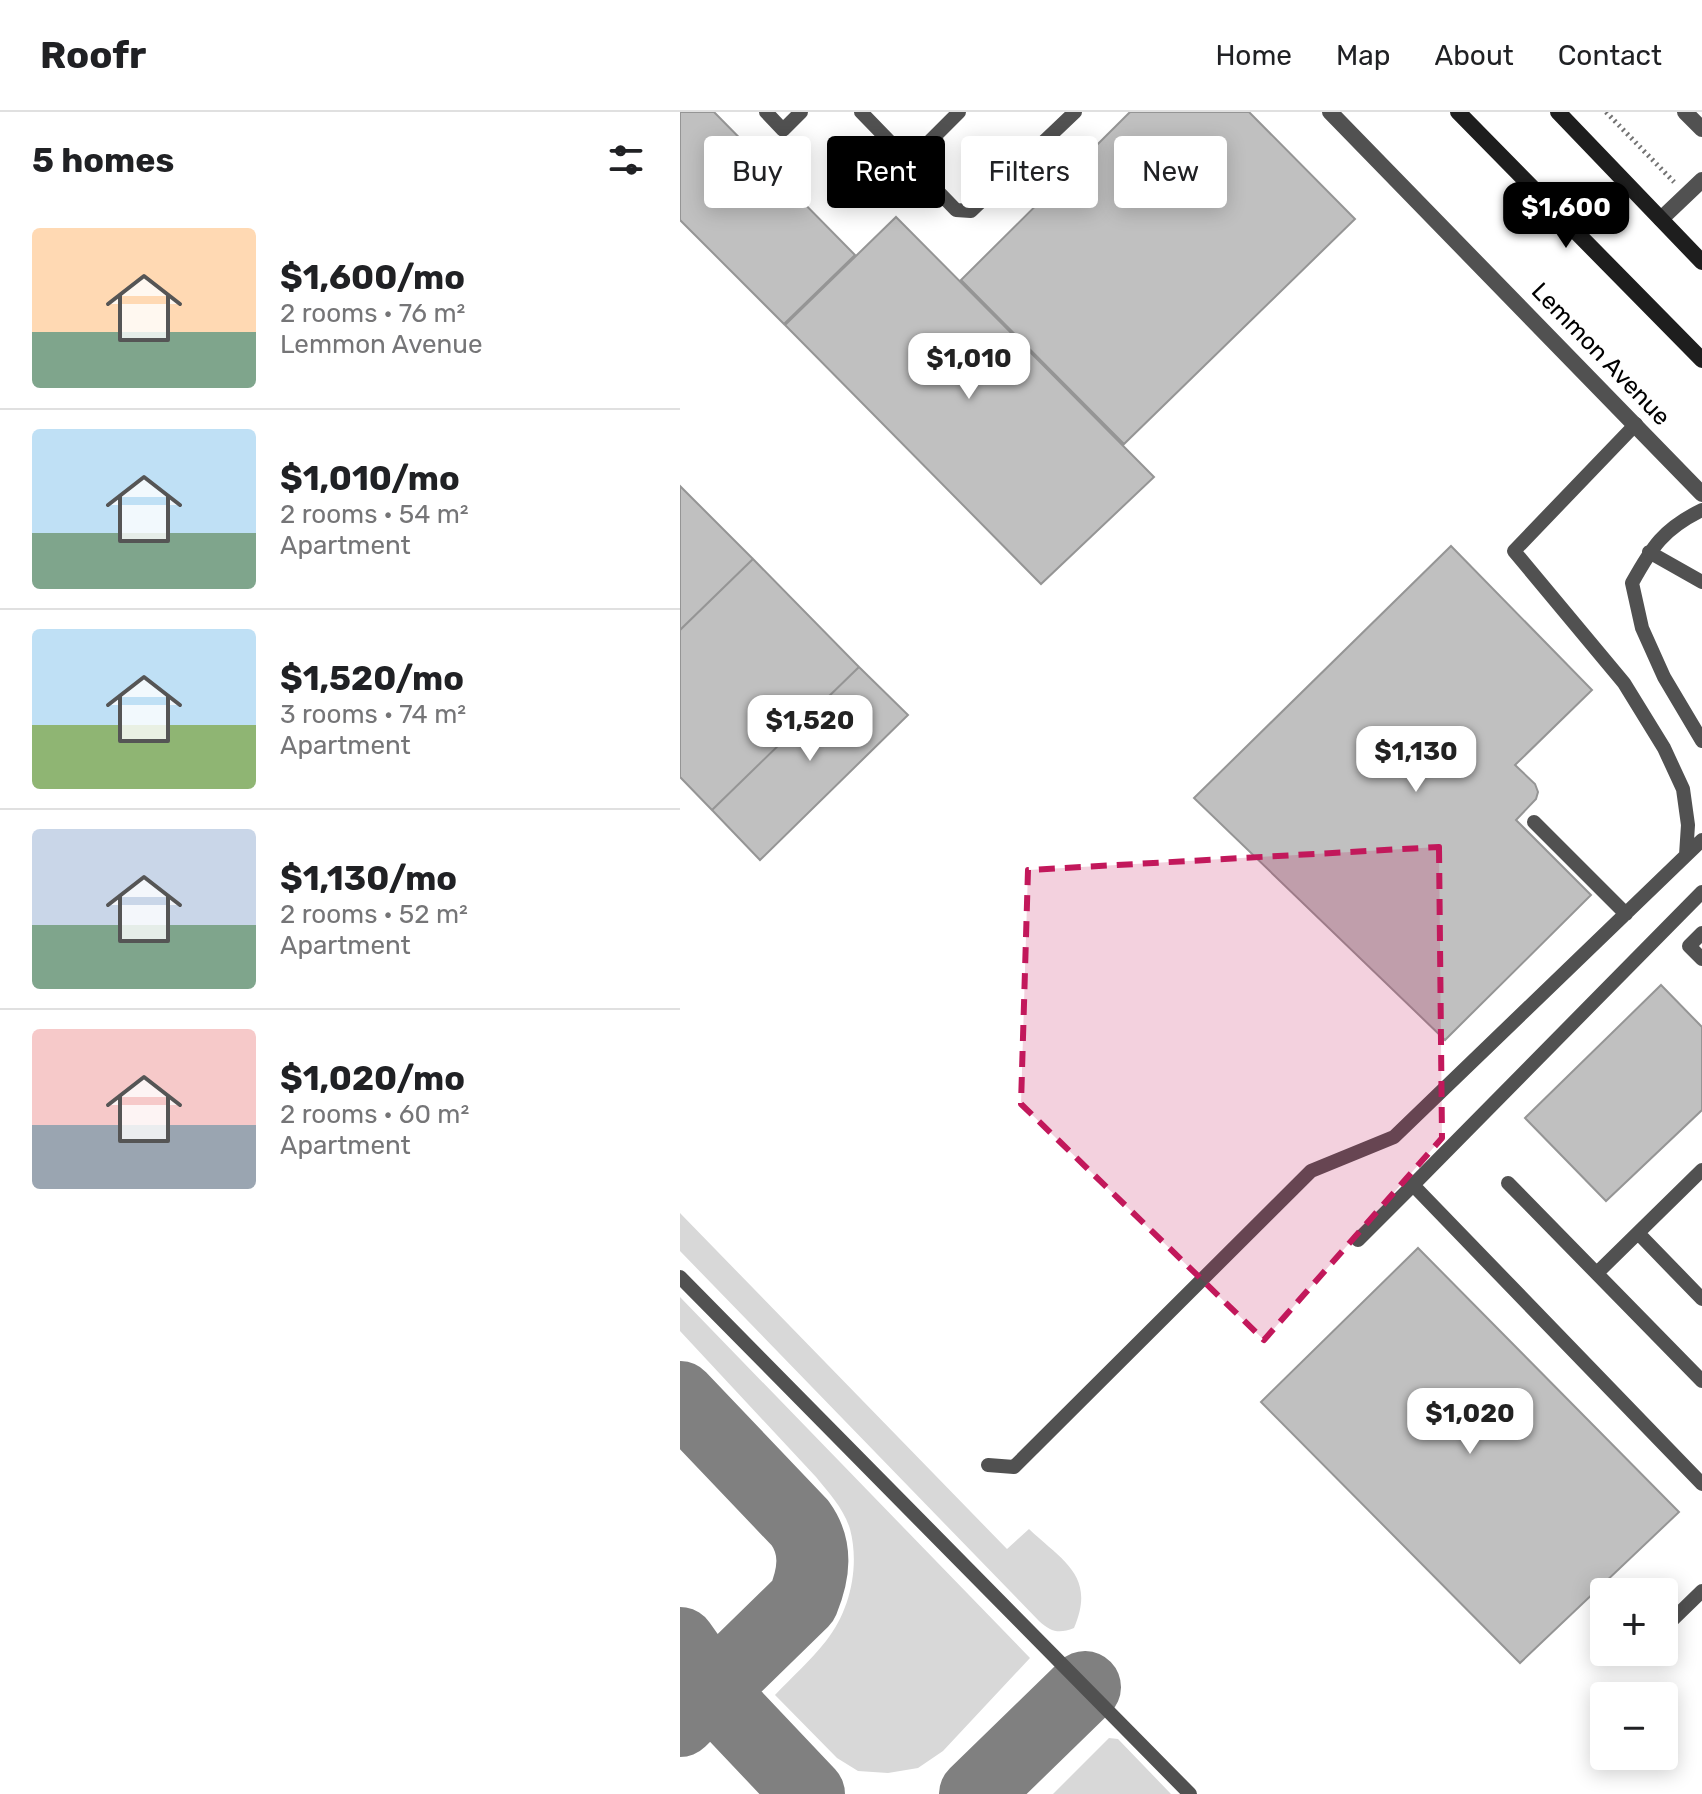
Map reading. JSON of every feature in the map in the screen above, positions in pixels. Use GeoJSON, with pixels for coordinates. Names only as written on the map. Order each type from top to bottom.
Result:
{"type":"FeatureCollection","features":[{"type":"Feature","properties":{"kind":"main road"},"geometry":{"type":"LineString","coordinates":[[1458,112],[1702,360]]}},
{"type":"Feature","properties":{"kind":"main road"},"geometry":{"type":"LineString","coordinates":[[1558,112],[1702,262]]}},
{"type":"Feature","properties":{"kind":"street","name":"Lemmon Avenue"},"geometry":{"type":"LineString","coordinates":[[1330,112],[1702,494]]}},
{"type":"Feature","properties":{"kind":"street"},"geometry":{"type":"LineString","coordinates":[[1685,112],[1702,129]]}},
{"type":"Feature","properties":{"kind":"street"},"geometry":{"type":"LineString","coordinates":[[1661,219],[1702,180]]}},
{"type":"Feature","properties":{"kind":"lane"},"geometry":{"type":"LineString","coordinates":[[766,112],[783,130],[801,112]]}},
{"type":"Feature","properties":{"kind":"lane"},"geometry":{"type":"LineString","coordinates":[[935,136],[959,112]]}},
{"type":"Feature","properties":{"kind":"lane"},"geometry":{"type":"LineString","coordinates":[[945,199],[956,210],[971,211],[1075,112]]}},
{"type":"Feature","properties":{"kind":"lane"},"geometry":{"type":"LineString","coordinates":[[871,115],[888,136]]}},
{"type":"Feature","properties":{"kind":"lane"},"geometry":{"type":"LineString","coordinates":[[1636,424],[1514,551],[1624,683],[1664,748],[1683,789],[1688,825],[1686,855]]}},
{"type":"Feature","properties":{"kind":"lane"},"geometry":{"type":"LineString","coordinates":[[1702,510],[1675,524],[1649,552],[1632,583],[1642,628],[1664,677],[1702,741]]}},
{"type":"Feature","properties":{"kind":"lane"},"geometry":{"type":"LineString","coordinates":[[1649,552],[1702,582]]}},
{"type":"Feature","properties":{"kind":"lane"},"geometry":{"type":"LineString","coordinates":[[1534,822],[1626,914]]}},
{"type":"Feature","properties":{"kind":"lane"},"geometry":{"type":"LineString","coordinates":[[988,1465],[1014,1467],[1311,1171],[1394,1137],[1702,840]]}},
{"type":"Feature","properties":{"kind":"lane"},"geometry":{"type":"LineString","coordinates":[[1358,1240],[1702,892]]}},
{"type":"Feature","properties":{"kind":"lane"},"geometry":{"type":"LineString","coordinates":[[1702,933],[1689,946],[1702,959]]}},
{"type":"Feature","properties":{"kind":"lane"},"geometry":{"type":"LineString","coordinates":[[1597,1273],[1702,1170]]}},
{"type":"Feature","properties":{"kind":"lane"},"geometry":{"type":"LineString","coordinates":[[1508,1183],[1702,1381]]}},
{"type":"Feature","properties":{"kind":"lane"},"geometry":{"type":"LineString","coordinates":[[1413,1185],[1702,1484]]}},
{"type":"Feature","properties":{"kind":"lane"},"geometry":{"type":"LineString","coordinates":[[1638,1233],[1702,1299]]}},
{"type":"Feature","properties":{"kind":"lane"},"geometry":{"type":"LineString","coordinates":[[680,1277],[1190,1794]]}},
{"type":"Feature","properties":{"kind":"lane"},"geometry":{"type":"LineString","coordinates":[[1678,1614],[1702,1591]]}},
{"type":"Feature","properties":{"kind":"path"},"geometry":{"type":"LineString","coordinates":[[1606,112],[1686,195]]}},
{"type":"Feature","properties":{"kind":"highlighted area"},"geometry":{"type":"Polygon","coordinates":[[[1439,847],[1442,1138],[1264,1340],[1021,1104],[1028,870],[1439,847]]]}},
{"type":"Feature","properties":{"kind":"shaded area"},"geometry":{"type":"Polygon","coordinates":[[[680,1213],[1007,1549],[1029,1529],[1064,1561],[1079,1583],[1081,1595],[1074,1628],[1055,1631],[1039,1621],[680,1251],[680,1213]]]}},
{"type":"Feature","properties":{"kind":"shaded area"},"geometry":{"type":"Polygon","coordinates":[[[680,1297],[1030,1658],[943,1751],[918,1768],[888,1773],[858,1771],[837,1758],[775,1695],[820,1648],[841,1616],[853,1573],[850,1529],[840,1508],[816,1477],[680,1331],[680,1297]]]}},
{"type":"Feature","properties":{"kind":"shaded area"},"geometry":{"type":"Polygon","coordinates":[[[1109,1738],[1118,1739],[1171,1794],[1053,1794],[1109,1738]]]}},
{"type":"Feature","properties":{"kind":"building"},"geometry":{"type":"Polygon","coordinates":[[[680,112],[714,112],[738,136],[704,136],[704,208],[809,208],[855,255],[784,324],[680,220],[680,112]]]}},
{"type":"Feature","properties":{"kind":"building"},"geometry":{"type":"Polygon","coordinates":[[[1130,112],[1249,112],[1355,219],[1124,444],[961,280],[1033,208],[1098,208],[1098,144],[1130,112]]]}},
{"type":"Feature","properties":{"kind":"building"},"geometry":{"type":"Polygon","coordinates":[[[896,217],[1154,477],[1041,584],[785,325],[896,217]]]}},
{"type":"Feature","properties":{"kind":"building"},"geometry":{"type":"Polygon","coordinates":[[[680,486],[753,559],[680,630],[680,486]]]}},
{"type":"Feature","properties":{"kind":"building"},"geometry":{"type":"Polygon","coordinates":[[[1451,546],[1592,690],[1515,765],[1535,784],[1538,792],[1536,799],[1516,820],[1591,895],[1445,1040],[1194,798],[1451,546]]]}},
{"type":"Feature","properties":{"kind":"building"},"geometry":{"type":"Polygon","coordinates":[[[753,559],[859,667],[712,810],[680,777],[680,630],[753,559]]]}},
{"type":"Feature","properties":{"kind":"building"},"geometry":{"type":"Polygon","coordinates":[[[859,667],[908,715],[760,860],[712,810],[859,667]]]}},
{"type":"Feature","properties":{"kind":"building"},"geometry":{"type":"Polygon","coordinates":[[[1661,985],[1702,1027],[1702,1110],[1606,1201],[1525,1118],[1661,985]]]}},
{"type":"Feature","properties":{"kind":"building"},"geometry":{"type":"Polygon","coordinates":[[[1418,1248],[1679,1512],[1610,1578],[1590,1578],[1590,1597],[1520,1663],[1261,1402],[1418,1248]]]}},
{"type":"Feature","properties":{"kind":"taxiway"},"geometry":{"type":"LineString","coordinates":[[680,1397],[800,1523],[812,1552],[810,1581],[803,1601],[680,1721]]}},
{"type":"Feature","properties":{"kind":"taxiway"},"geometry":{"type":"LineString","coordinates":[[680,1643],[721,1701],[809,1794]]}},
{"type":"Feature","properties":{"kind":"taxiway"},"geometry":{"type":"LineString","coordinates":[[975,1794],[1085,1687]]}}]}
